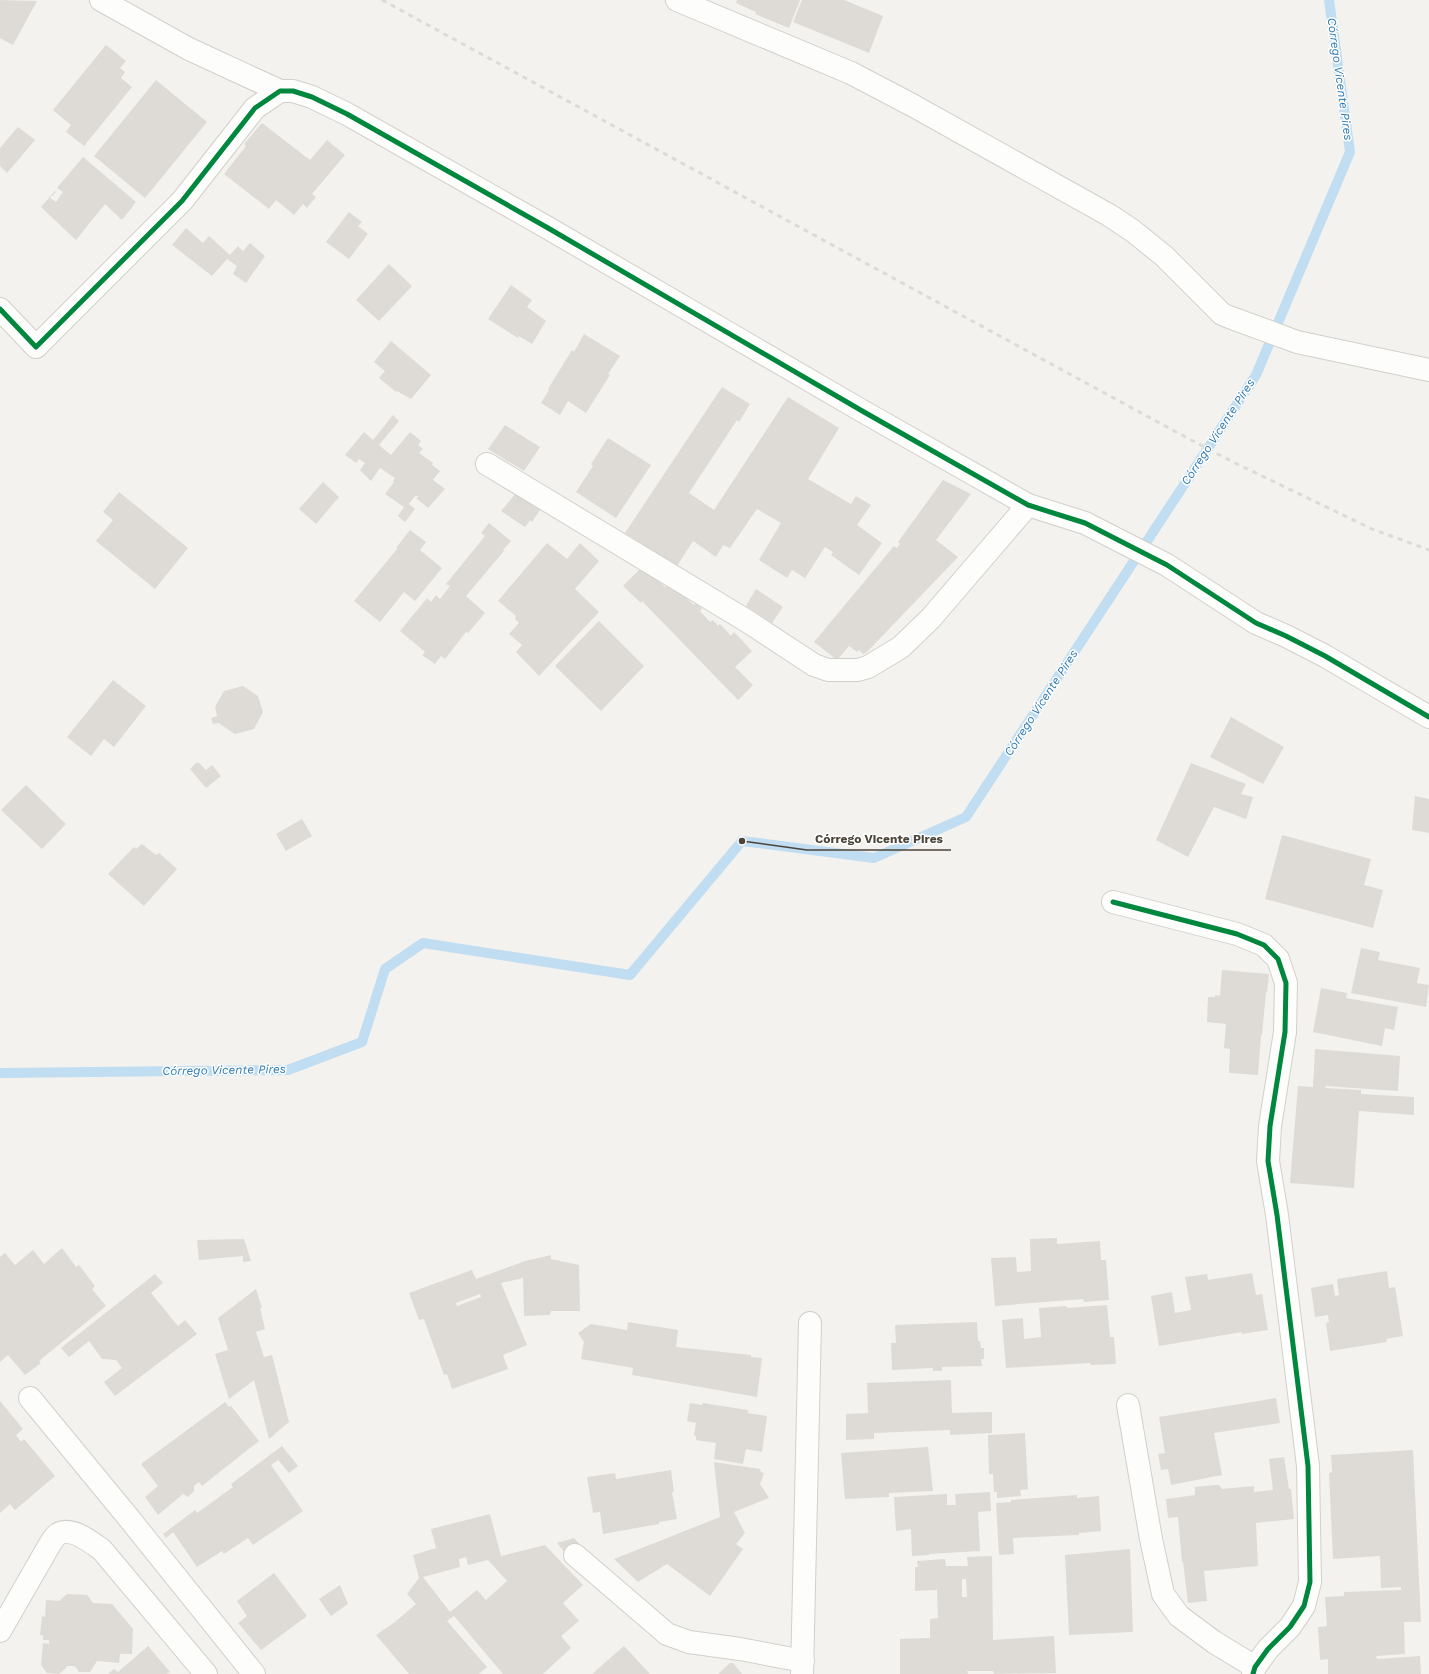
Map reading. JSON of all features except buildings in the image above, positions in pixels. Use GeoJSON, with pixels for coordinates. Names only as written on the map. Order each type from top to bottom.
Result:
{"type":"FeatureCollection","features":[{"type":"Feature","properties":{"kind":"street"},"geometry":{"type":"LineString","coordinates":[[101,0],[189,49],[280,91],[293,91],[312,97],[347,114],[548,228],[857,408],[1028,504],[1085,523],[1167,565],[1256,623],[1286,636],[1325,656],[1429,717]]}},
{"type":"Feature","properties":{"kind":"street"},"geometry":{"type":"LineString","coordinates":[[676,0],[851,73],[912,105],[1109,215],[1133,231],[1164,256],[1222,314],[1297,342],[1429,370]]}},
{"type":"Feature","properties":{"kind":"street"},"geometry":{"type":"LineString","coordinates":[[0,309],[36,347],[182,201],[255,108],[280,91]]}},
{"type":"Feature","properties":{"kind":"street"},"geometry":{"type":"LineString","coordinates":[[487,464],[740,617],[814,665],[828,670],[848,671],[868,667],[901,647],[931,618],[1028,504]]}},
{"type":"Feature","properties":{"kind":"street"},"geometry":{"type":"LineString","coordinates":[[1113,902],[1237,934],[1264,946],[1278,959],[1286,983],[1285,1032],[1270,1126],[1268,1161],[1277,1215],[1308,1466],[1310,1582],[1304,1606],[1290,1627],[1268,1649],[1254,1670],[1179,1616],[1163,1594],[1151,1539],[1128,1405]]}},
{"type":"Feature","properties":{"kind":"street"},"geometry":{"type":"LineString","coordinates":[[575,1555],[667,1634],[688,1642],[740,1648],[803,1667],[810,1323]]}},
{"type":"Feature","properties":{"kind":"street"},"geometry":{"type":"LineString","coordinates":[[30,1398],[133,1523],[254,1674]]}},
{"type":"Feature","properties":{"kind":"street"},"geometry":{"type":"LineString","coordinates":[[0,1631],[50,1544],[58,1534],[66,1532],[77,1534],[87,1538],[102,1550],[206,1674]]}},
{"type":"Feature","properties":{"kind":"waterway","name":"Córrego Vicente Pires"},"geometry":{"type":"LineString","coordinates":[[0,1073],[288,1070],[362,1042],[385,969],[423,943],[630,975],[742,841],[874,858],[966,817],[1256,375],[1350,152],[1329,0]]}},
{"type":"Feature","properties":{"kind":"railway"},"geometry":{"type":"LineString","coordinates":[[382,0],[1233,462],[1372,529],[1429,550]]}},
{"type":"Feature","properties":{"kind":"cycle path"},"geometry":{"type":"LineString","coordinates":[[0,309],[36,347],[182,201],[255,108],[280,91],[293,91],[312,97],[347,114],[548,228],[864,412],[1028,505],[1085,523],[1167,565],[1256,623],[1286,636],[1325,656],[1429,717]]}},
{"type":"Feature","properties":{"kind":"cycle path"},"geometry":{"type":"LineString","coordinates":[[1113,902],[1237,934],[1264,945],[1278,959],[1286,983],[1285,1032],[1270,1126],[1268,1161],[1277,1215],[1308,1466],[1310,1582],[1304,1606],[1290,1627],[1268,1649],[1255,1667],[1253,1674]]}},
{"type":"Feature","properties":{"kind":"place","name":"Córrego Vicente Pires"},"geometry":{"type":"Point","coordinates":[742,841]}}]}
